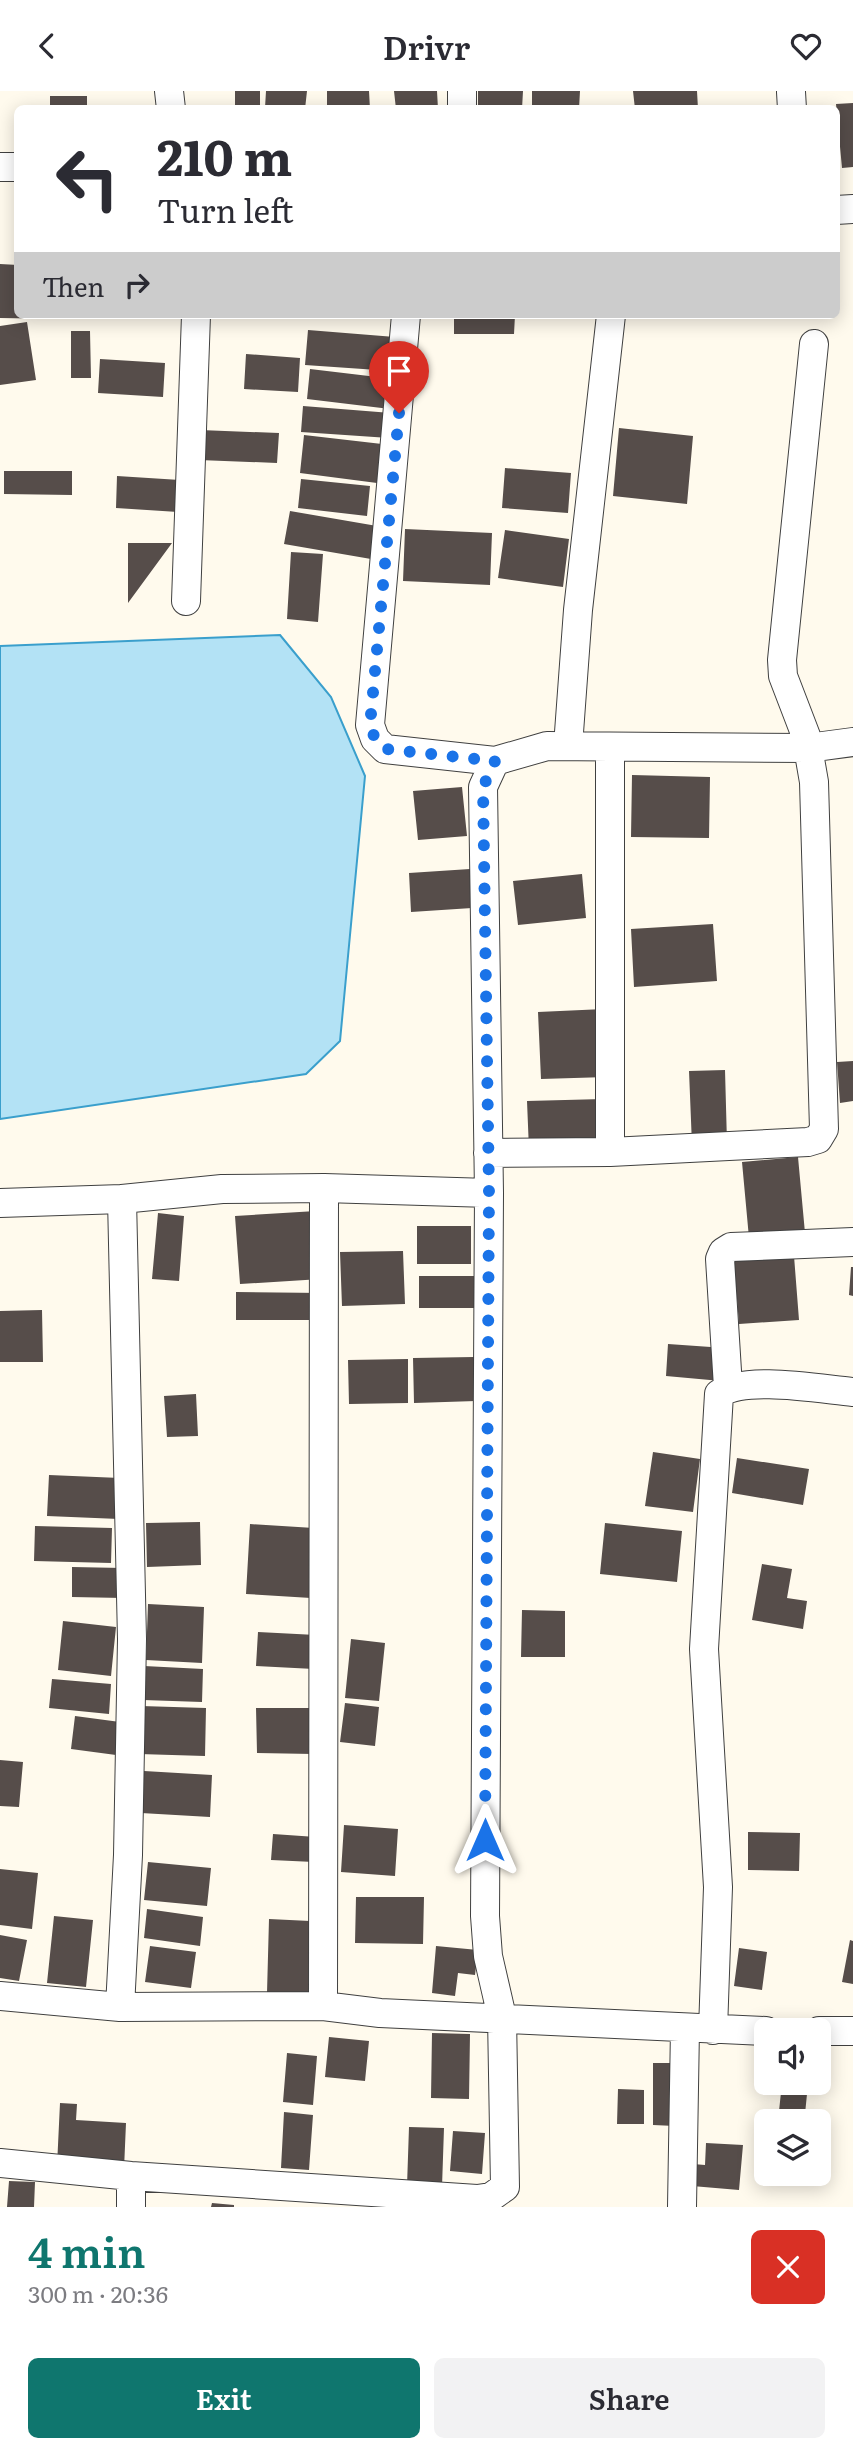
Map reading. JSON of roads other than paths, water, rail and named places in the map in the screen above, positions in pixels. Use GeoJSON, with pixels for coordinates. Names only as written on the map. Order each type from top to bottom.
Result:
{"type":"FeatureCollection","features":[{"type":"Feature","properties":{"kind":"street"},"geometry":{"type":"LineString","coordinates":[[186,601],[196,319]]}},
{"type":"Feature","properties":{"kind":"street"},"geometry":{"type":"LineString","coordinates":[[406,319],[370,725],[375,739],[385,749],[495,761],[520,752],[568,746],[808,748],[853,742]]}},
{"type":"Feature","properties":{"kind":"street"},"geometry":{"type":"LineString","coordinates":[[568,746],[578,610],[611,319]]}},
{"type":"Feature","properties":{"kind":"street"},"geometry":{"type":"LineString","coordinates":[[488,1153],[610,1152],[808,1142],[818,1139],[824,1129],[814,782],[808,748],[783,676],[782,660],[814,344]]}},
{"type":"Feature","properties":{"kind":"street"},"geometry":{"type":"LineString","coordinates":[[610,748],[610,1152]]}},
{"type":"Feature","properties":{"kind":"street"},"geometry":{"type":"LineString","coordinates":[[0,2163],[333,2198],[477,2199],[491,2197],[505,2187],[502,2017],[488,1956],[485,1916],[489,1193],[483,787],[495,761]]}},
{"type":"Feature","properties":{"kind":"street"},"geometry":{"type":"LineString","coordinates":[[0,1203],[122,1199],[222,1189],[324,1188],[489,1193]]}},
{"type":"Feature","properties":{"kind":"street"},"geometry":{"type":"LineString","coordinates":[[323,2006],[324,1188]]}},
{"type":"Feature","properties":{"kind":"street"},"geometry":{"type":"LineString","coordinates":[[120,2007],[128,1855],[132,1639],[122,1199]]}},
{"type":"Feature","properties":{"kind":"street"},"geometry":{"type":"LineString","coordinates":[[728,1387],[720,1259],[723,1252],[730,1247],[853,1242]]}},
{"type":"Feature","properties":{"kind":"street"},"geometry":{"type":"LineString","coordinates":[[713,2030],[718,1887],[704,1649],[719,1395],[728,1387],[746,1384],[853,1392]]}},
{"type":"Feature","properties":{"kind":"street"},"geometry":{"type":"LineString","coordinates":[[0,1996],[120,2007],[323,2006],[380,2013],[754,2031]]}},
{"type":"Feature","properties":{"kind":"street"},"geometry":{"type":"LineString","coordinates":[[682,2207],[685,2028]]}},
{"type":"Feature","properties":{"kind":"street"},"geometry":{"type":"LineString","coordinates":[[831,2031],[853,2031]]}},
{"type":"Feature","properties":{"kind":"street"},"geometry":{"type":"LineString","coordinates":[[131,2176],[131,2207]]}},
{"type":"Feature","properties":{"kind":"water"},"geometry":{"type":"Polygon","coordinates":[[[280,635],[331,697],[365,776],[340,1041],[306,1074],[0,1119],[0,646],[280,635]]]}}]}
